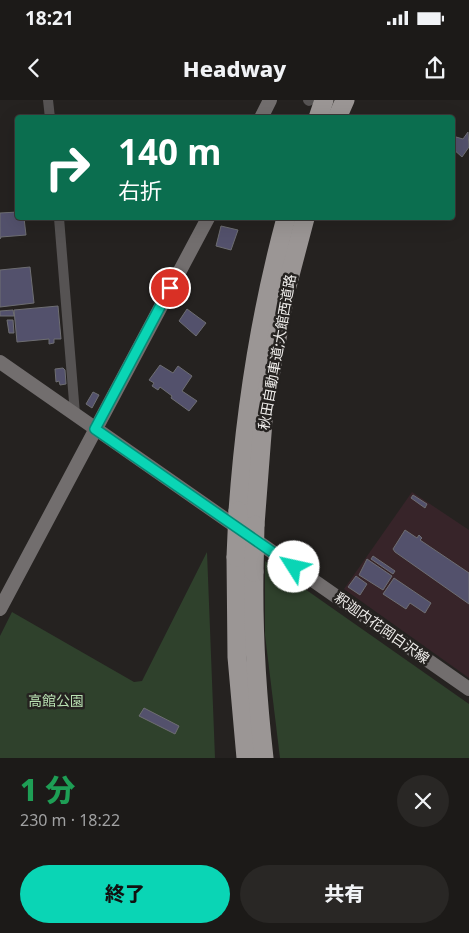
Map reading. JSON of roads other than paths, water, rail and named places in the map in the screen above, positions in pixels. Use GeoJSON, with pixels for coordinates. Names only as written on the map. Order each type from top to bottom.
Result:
{"type":"FeatureCollection","features":[{"type":"Feature","properties":{"kind":"highway"},"geometry":{"type":"LineString","coordinates":[[338,115],[344,100]]}},
{"type":"Feature","properties":{"kind":"highway","name":"秋田自動車道;大館西道路"},"geometry":{"type":"LineString","coordinates":[[246,758],[237,657],[236,557],[238,511],[247,408],[255,354],[286,220]]}},
{"type":"Feature","properties":{"kind":"highway","name":"秋田自動車道;大館西道路"},"geometry":{"type":"LineString","coordinates":[[264,758],[257,695],[254,621],[255,525],[264,408],[286,290],[304,220]]}},
{"type":"Feature","properties":{"kind":"main road"},"geometry":{"type":"LineString","coordinates":[[262,115],[270,100]]}},
{"type":"Feature","properties":{"kind":"main road"},"geometry":{"type":"LineString","coordinates":[[0,609],[4,592],[95,429],[207,220]]}},
{"type":"Feature","properties":{"kind":"main road","name":"釈迦内花岡白沢線"},"geometry":{"type":"LineString","coordinates":[[0,362],[469,689]]}},
{"type":"Feature","properties":{"kind":"street"},"geometry":{"type":"LineString","coordinates":[[48,100],[50,115]]}},
{"type":"Feature","properties":{"kind":"street"},"geometry":{"type":"LineString","coordinates":[[59,220],[75,414]]}},
{"type":"Feature","properties":{"kind":"park label","name":"高館公園"},"geometry":{"type":"Point","coordinates":[56,701]}}]}
